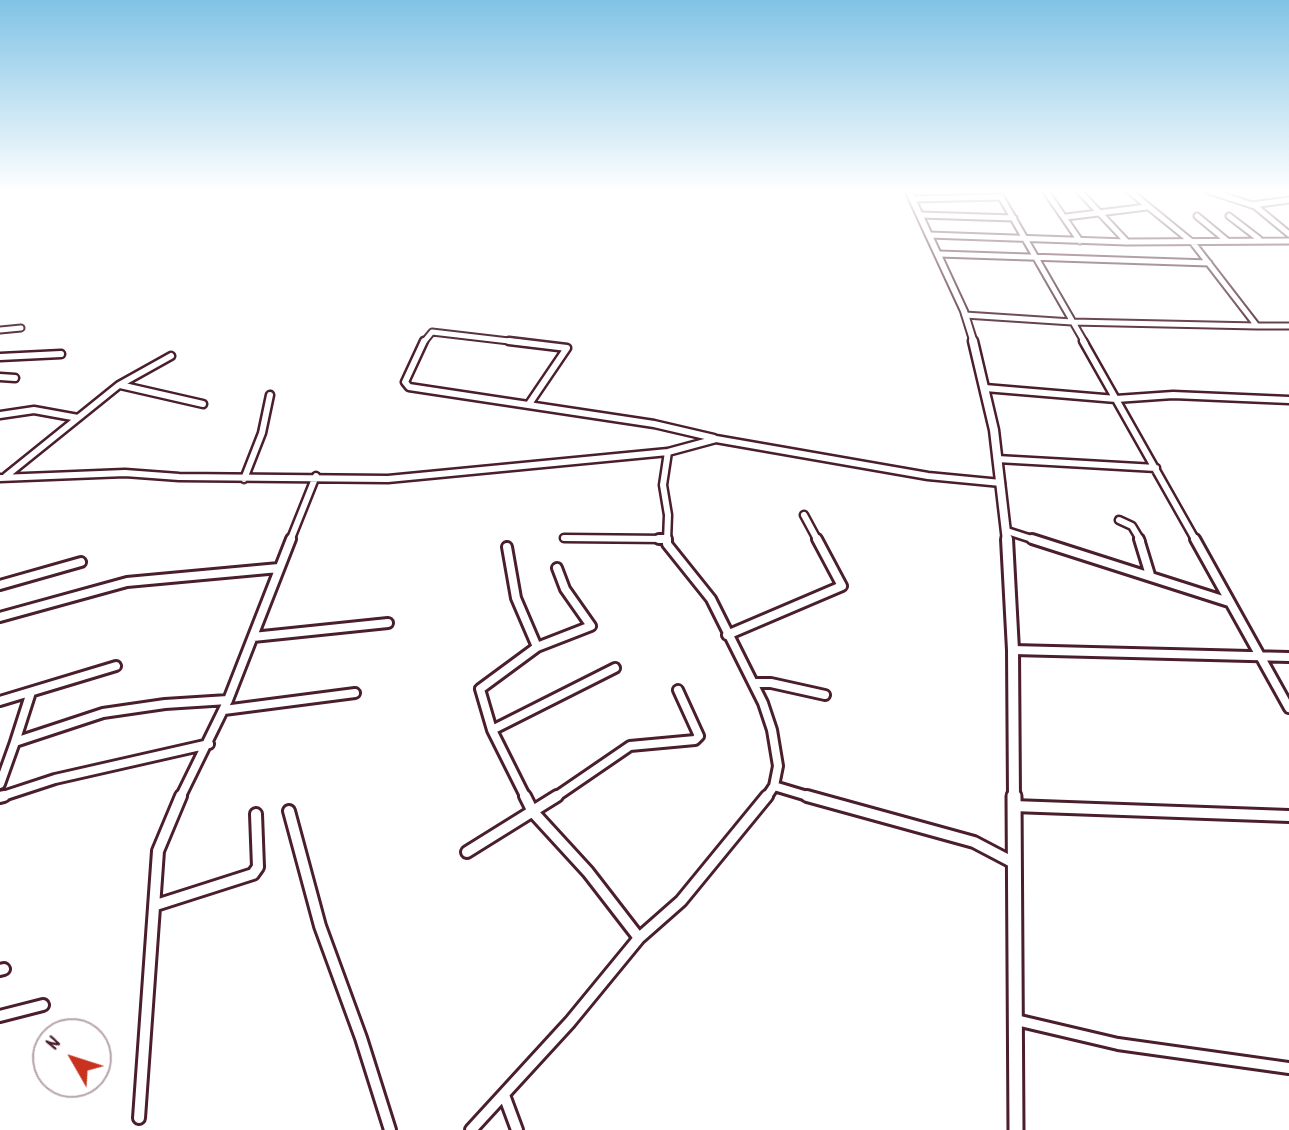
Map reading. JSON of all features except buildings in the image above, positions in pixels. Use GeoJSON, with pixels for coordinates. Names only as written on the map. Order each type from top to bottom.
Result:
{"type":"FeatureCollection","features":[{"type":"Feature","properties":{"kind":"main road"},"geometry":{"type":"LineString","coordinates":[[933,243],[965,315],[985,388],[1007,531],[1013,650],[1016,1130]]}},
{"type":"Feature","properties":{"kind":"street"},"geometry":{"type":"LineString","coordinates":[[1027,243],[1289,708]]}},
{"type":"Feature","properties":{"kind":"street"},"geometry":{"type":"LineString","coordinates":[[1175,243],[1193,243],[1257,326]]}},
{"type":"Feature","properties":{"kind":"street"},"geometry":{"type":"LineString","coordinates":[[939,254],[1209,263]]}},
{"type":"Feature","properties":{"kind":"street"},"geometry":{"type":"LineString","coordinates":[[965,315],[1072,322],[1289,326]]}},
{"type":"Feature","properties":{"kind":"street"},"geometry":{"type":"LineString","coordinates":[[0,330],[21,328]]}},
{"type":"Feature","properties":{"kind":"street"},"geometry":{"type":"LineString","coordinates":[[529,404],[567,348],[432,332],[427,335],[405,382],[409,387],[654,424],[716,439],[928,476],[1001,483]]}},
{"type":"Feature","properties":{"kind":"street"},"geometry":{"type":"LineString","coordinates":[[0,357],[61,354]]}},
{"type":"Feature","properties":{"kind":"street"},"geometry":{"type":"LineString","coordinates":[[3,477],[119,385],[171,356]]}},
{"type":"Feature","properties":{"kind":"street"},"geometry":{"type":"LineString","coordinates":[[0,377],[15,378]]}},
{"type":"Feature","properties":{"kind":"street"},"geometry":{"type":"LineString","coordinates":[[119,385],[203,404]]}},
{"type":"Feature","properties":{"kind":"street"},"geometry":{"type":"LineString","coordinates":[[985,388],[1116,399],[1173,395],[1289,400]]}},
{"type":"Feature","properties":{"kind":"street"},"geometry":{"type":"LineString","coordinates":[[244,479],[262,433],[270,395]]}},
{"type":"Feature","properties":{"kind":"street"},"geometry":{"type":"LineString","coordinates":[[0,415],[34,410],[78,418]]}},
{"type":"Feature","properties":{"kind":"street"},"geometry":{"type":"LineString","coordinates":[[3,477],[125,473],[244,479],[434,477],[668,452],[716,439]]}},
{"type":"Feature","properties":{"kind":"street"},"geometry":{"type":"LineString","coordinates":[[471,1130],[639,938],[681,901],[750,820],[774,786],[778,766],[772,730],[754,683],[711,599],[667,544],[668,515],[663,485],[668,452]]}},
{"type":"Feature","properties":{"kind":"street"},"geometry":{"type":"LineString","coordinates":[[997,459],[1156,468]]}},
{"type":"Feature","properties":{"kind":"street"},"geometry":{"type":"LineString","coordinates":[[139,1118],[158,851],[175,806],[209,744],[226,705],[316,476]]}},
{"type":"Feature","properties":{"kind":"street"},"geometry":{"type":"LineString","coordinates":[[727,635],[842,586],[804,515]]}},
{"type":"Feature","properties":{"kind":"street"},"geometry":{"type":"LineString","coordinates":[[1119,520],[1132,526],[1143,545],[1150,575]]}},
{"type":"Feature","properties":{"kind":"street"},"geometry":{"type":"LineString","coordinates":[[1007,531],[1229,602]]}},
{"type":"Feature","properties":{"kind":"street"},"geometry":{"type":"LineString","coordinates":[[564,538],[666,539]]}},
{"type":"Feature","properties":{"kind":"street"},"geometry":{"type":"LineString","coordinates":[[507,547],[516,598],[537,647]]}},
{"type":"Feature","properties":{"kind":"street"},"geometry":{"type":"LineString","coordinates":[[0,585],[81,562]]}},
{"type":"Feature","properties":{"kind":"street"},"geometry":{"type":"LineString","coordinates":[[0,617],[127,582],[279,568]]}},
{"type":"Feature","properties":{"kind":"street"},"geometry":{"type":"LineString","coordinates":[[557,568],[565,589],[591,626],[537,647],[480,689],[492,730],[533,812],[588,872],[639,938]]}},
{"type":"Feature","properties":{"kind":"street"},"geometry":{"type":"LineString","coordinates":[[253,637],[388,623]]}},
{"type":"Feature","properties":{"kind":"street"},"geometry":{"type":"LineString","coordinates":[[1013,650],[1289,657]]}},
{"type":"Feature","properties":{"kind":"street"},"geometry":{"type":"LineString","coordinates":[[0,701],[116,666]]}},
{"type":"Feature","properties":{"kind":"street"},"geometry":{"type":"LineString","coordinates":[[492,730],[615,668]]}},
{"type":"Feature","properties":{"kind":"street"},"geometry":{"type":"LineString","coordinates":[[754,683],[771,683],[825,695]]}},
{"type":"Feature","properties":{"kind":"street"},"geometry":{"type":"LineString","coordinates":[[467,852],[533,812],[630,746],[698,738],[678,690]]}},
{"type":"Feature","properties":{"kind":"street"},"geometry":{"type":"LineString","coordinates":[[0,784],[31,692]]}},
{"type":"Feature","properties":{"kind":"street"},"geometry":{"type":"LineString","coordinates":[[15,742],[103,713],[151,706],[226,705],[355,693]]}},
{"type":"Feature","properties":{"kind":"street"},"geometry":{"type":"LineString","coordinates":[[0,797],[55,779],[209,744]]}},
{"type":"Feature","properties":{"kind":"street"},"geometry":{"type":"LineString","coordinates":[[774,786],[951,834],[1014,863]]}},
{"type":"Feature","properties":{"kind":"street"},"geometry":{"type":"LineString","coordinates":[[1013,806],[1289,816]]}},
{"type":"Feature","properties":{"kind":"street"},"geometry":{"type":"LineString","coordinates":[[289,811],[320,926],[361,1038],[390,1130]]}},
{"type":"Feature","properties":{"kind":"street"},"geometry":{"type":"LineString","coordinates":[[156,905],[253,874],[258,867],[256,814]]}},
{"type":"Feature","properties":{"kind":"street"},"geometry":{"type":"LineString","coordinates":[[0,1016],[43,1005]]}},
{"type":"Feature","properties":{"kind":"street"},"geometry":{"type":"LineString","coordinates":[[1014,1020],[1118,1044],[1289,1068]]}},
{"type":"Feature","properties":{"kind":"street"},"geometry":{"type":"LineString","coordinates":[[504,1095],[517,1130]]}}]}
